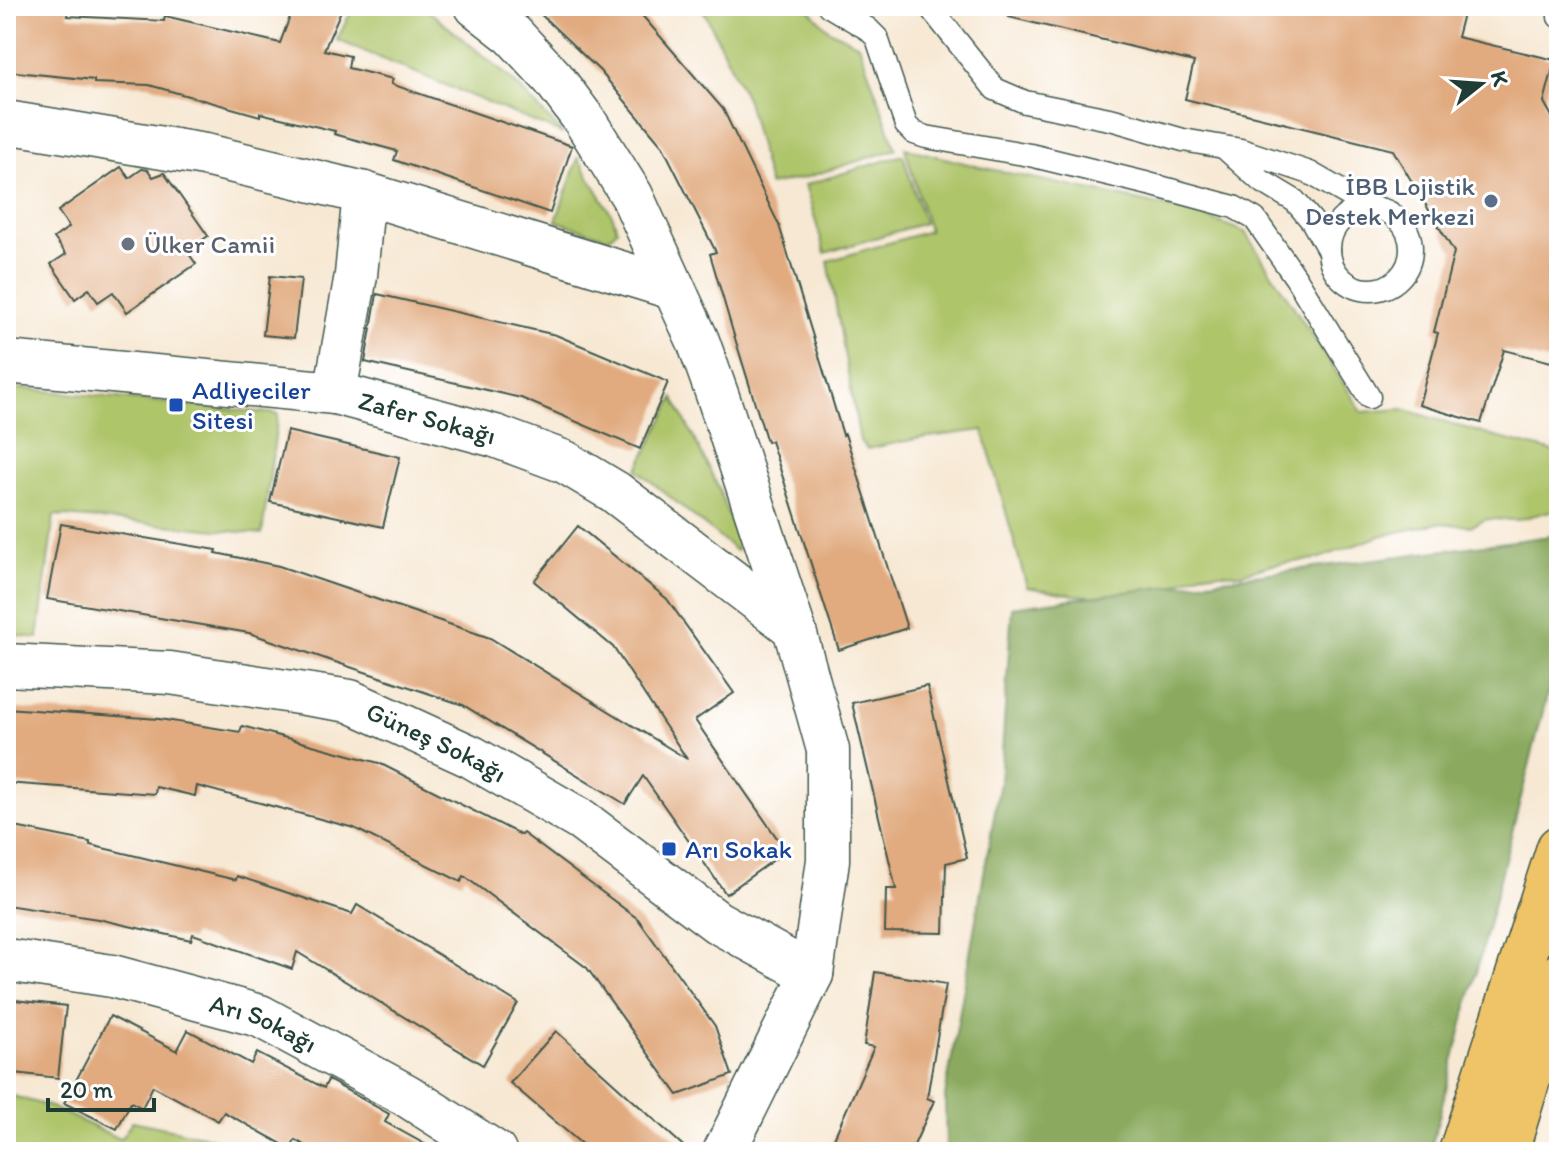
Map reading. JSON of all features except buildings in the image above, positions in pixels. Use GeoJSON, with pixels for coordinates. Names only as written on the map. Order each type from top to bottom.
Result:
{"type":"FeatureCollection","features":[{"type":"Feature","properties":{"kind":"main road"},"geometry":{"type":"LineString","coordinates":[[1461,1152],[1559,848]]}},
{"type":"Feature","properties":{"kind":"main road"},"geometry":{"type":"LineString","coordinates":[[1506,1152],[1559,976]]}},
{"type":"Feature","properties":{"kind":"street"},"geometry":{"type":"LineString","coordinates":[[476,6],[513,35],[553,78],[585,121],[632,196],[698,341],[718,397],[794,628],[828,750],[828,860],[812,974],[724,1152]]}},
{"type":"Feature","properties":{"kind":"street"},"geometry":{"type":"LineString","coordinates":[[7,130],[205,155],[364,193],[672,288]]}},
{"type":"Feature","properties":{"kind":"street"},"geometry":{"type":"LineString","coordinates":[[335,393],[356,275],[364,193]]}},
{"type":"Feature","properties":{"kind":"street","name":"Zafer Sokağı"},"geometry":{"type":"LineString","coordinates":[[6,362],[335,393],[495,436],[565,462],[615,492],[794,628]]}},
{"type":"Feature","properties":{"kind":"street","name":"Güneş Sokağı"},"geometry":{"type":"LineString","coordinates":[[6,665],[170,673],[350,701],[472,757],[581,820],[717,922],[812,974]]}},
{"type":"Feature","properties":{"kind":"street","name":"Arı Sokağı"},"geometry":{"type":"LineString","coordinates":[[6,960],[112,976],[260,1016],[406,1095],[495,1152]]}},
{"type":"Feature","properties":{"kind":"lane"},"geometry":{"type":"LineString","coordinates":[[829,6],[868,29],[877,38],[906,125],[914,133],[946,142],[1030,155],[1149,184],[1234,207],[1255,219],[1296,278],[1369,397]]}},
{"type":"Feature","properties":{"kind":"lane"},"geometry":{"type":"LineString","coordinates":[[929,6],[995,89],[1025,102],[1073,110],[1183,140],[1224,147],[1310,173],[1371,208],[1396,218],[1410,241],[1407,268],[1387,287],[1361,290],[1348,285],[1331,264],[1329,251],[1312,221],[1295,201],[1260,180],[1224,147]]}},
{"type":"Feature","properties":{"kind":"lane"},"geometry":{"type":"LineString","coordinates":[[1559,6],[1559,17]]}},
{"type":"Feature","properties":{"kind":"lane"},"geometry":{"type":"LineString","coordinates":[[1329,251],[1336,225],[1358,210],[1371,208]]}},
{"type":"Feature","properties":{"kind":"green space"},"geometry":{"type":"Polygon","coordinates":[[[354,6],[423,6],[510,78],[563,134],[337,40],[354,6]]]}},
{"type":"Feature","properties":{"kind":"green space"},"geometry":{"type":"Polygon","coordinates":[[[698,6],[806,6],[829,30],[859,45],[896,149],[804,178],[769,185],[747,100],[705,13],[698,6]]]}},
{"type":"Feature","properties":{"kind":"green space"},"geometry":{"type":"Polygon","coordinates":[[[905,148],[1192,212],[1245,232],[1362,412],[1403,409],[1559,453],[1559,509],[1516,520],[1487,519],[1471,526],[1438,523],[1380,536],[1317,559],[1269,565],[1240,574],[1202,572],[1166,589],[1126,598],[1075,595],[1027,587],[983,430],[867,449],[860,441],[828,261],[929,231],[905,148]]]}},
{"type":"Feature","properties":{"kind":"green space"},"geometry":{"type":"Polygon","coordinates":[[[903,155],[924,223],[825,253],[805,185],[903,155]]]}},
{"type":"Feature","properties":{"kind":"green space"},"geometry":{"type":"Polygon","coordinates":[[[578,158],[613,217],[617,230],[609,238],[556,221],[578,158]]]}},
{"type":"Feature","properties":{"kind":"green space"},"geometry":{"type":"Polygon","coordinates":[[[6,387],[278,414],[262,534],[54,515],[38,638],[6,634],[6,387]]]}},
{"type":"Feature","properties":{"kind":"green space"},"geometry":{"type":"Polygon","coordinates":[[[674,398],[719,489],[739,545],[736,551],[637,470],[674,398]]]}},
{"type":"Feature","properties":{"kind":"green space"},"geometry":{"type":"Polygon","coordinates":[[[1559,535],[1559,649],[1430,1152],[946,1152],[945,1096],[1000,782],[1012,607],[1559,535]]]}},
{"type":"Feature","properties":{"kind":"green space"},"geometry":{"type":"Polygon","coordinates":[[[6,1094],[51,1107],[120,1139],[133,1121],[212,1138],[246,1152],[6,1152],[6,1094]]]}},
{"type":"Feature","properties":{"kind":"place","name":"İBB Lojistik Destek Merkezi"},"geometry":{"type":"Point","coordinates":[1491,201]}},
{"type":"Feature","properties":{"kind":"place","name":"Ülker Camii"},"geometry":{"type":"Point","coordinates":[128,244]}},
{"type":"Feature","properties":{"kind":"place","name":"Adliyeciler Sitesi"},"geometry":{"type":"Point","coordinates":[176,405]}},
{"type":"Feature","properties":{"kind":"place","name":"Arı Sokak"},"geometry":{"type":"Point","coordinates":[669,849]}}]}
